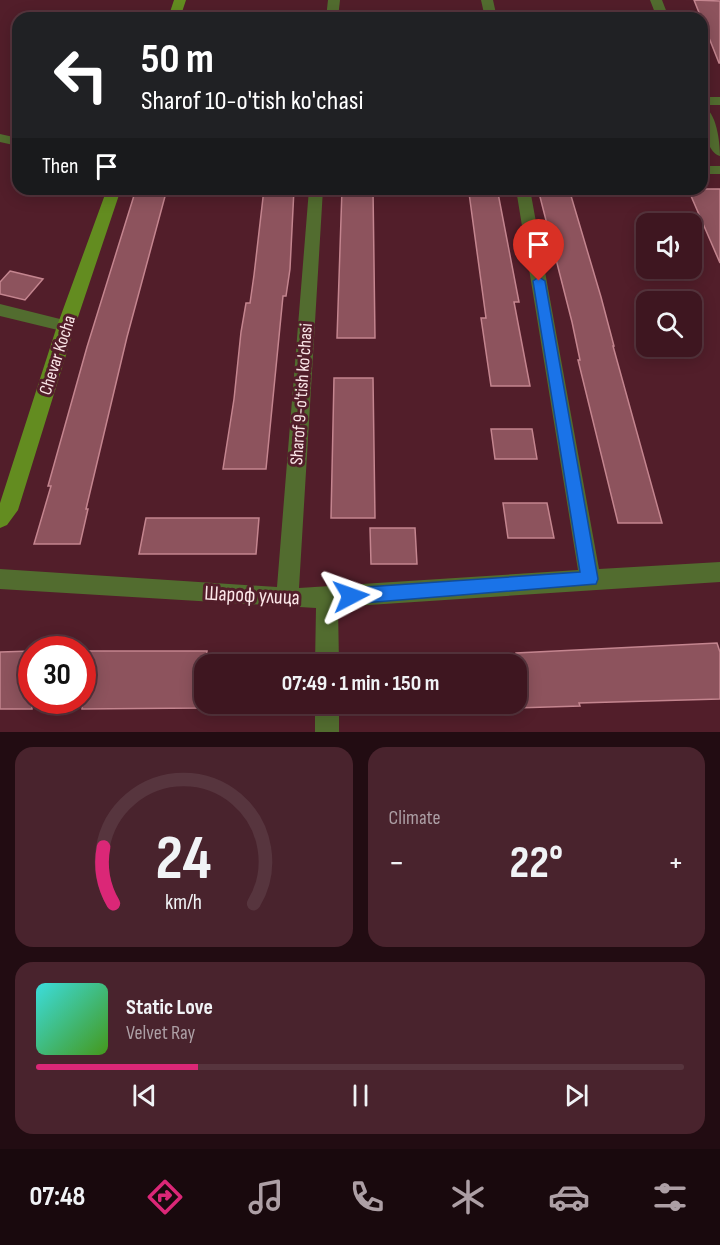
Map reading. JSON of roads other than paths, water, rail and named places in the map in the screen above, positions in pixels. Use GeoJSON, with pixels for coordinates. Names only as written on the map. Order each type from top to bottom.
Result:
{"type":"FeatureCollection","features":[{"type":"Feature","properties":{"kind":"street"},"geometry":{"type":"LineString","coordinates":[[708,124],[720,152]]}},
{"type":"Feature","properties":{"kind":"street","name":"Chevar Kocha"},"geometry":{"type":"LineString","coordinates":[[0,519],[8,510],[66,326],[112,195]]}},
{"type":"Feature","properties":{"kind":"street","name":"Sharof 9-o'tish ko'chasi"},"geometry":{"type":"LineString","coordinates":[[287,598],[316,195]]}},
{"type":"Feature","properties":{"kind":"street"},"geometry":{"type":"LineString","coordinates":[[524,195],[590,579]]}},
{"type":"Feature","properties":{"kind":"street"},"geometry":{"type":"LineString","coordinates":[[0,310],[66,326]]}},
{"type":"Feature","properties":{"kind":"street","name":"Шароф улица"},"geometry":{"type":"LineString","coordinates":[[0,579],[287,598],[327,598],[720,572]]}},
{"type":"Feature","properties":{"kind":"street"},"geometry":{"type":"LineString","coordinates":[[327,598],[327,654]]}},
{"type":"Feature","properties":{"kind":"street"},"geometry":{"type":"LineString","coordinates":[[327,714],[327,732]]}}]}
